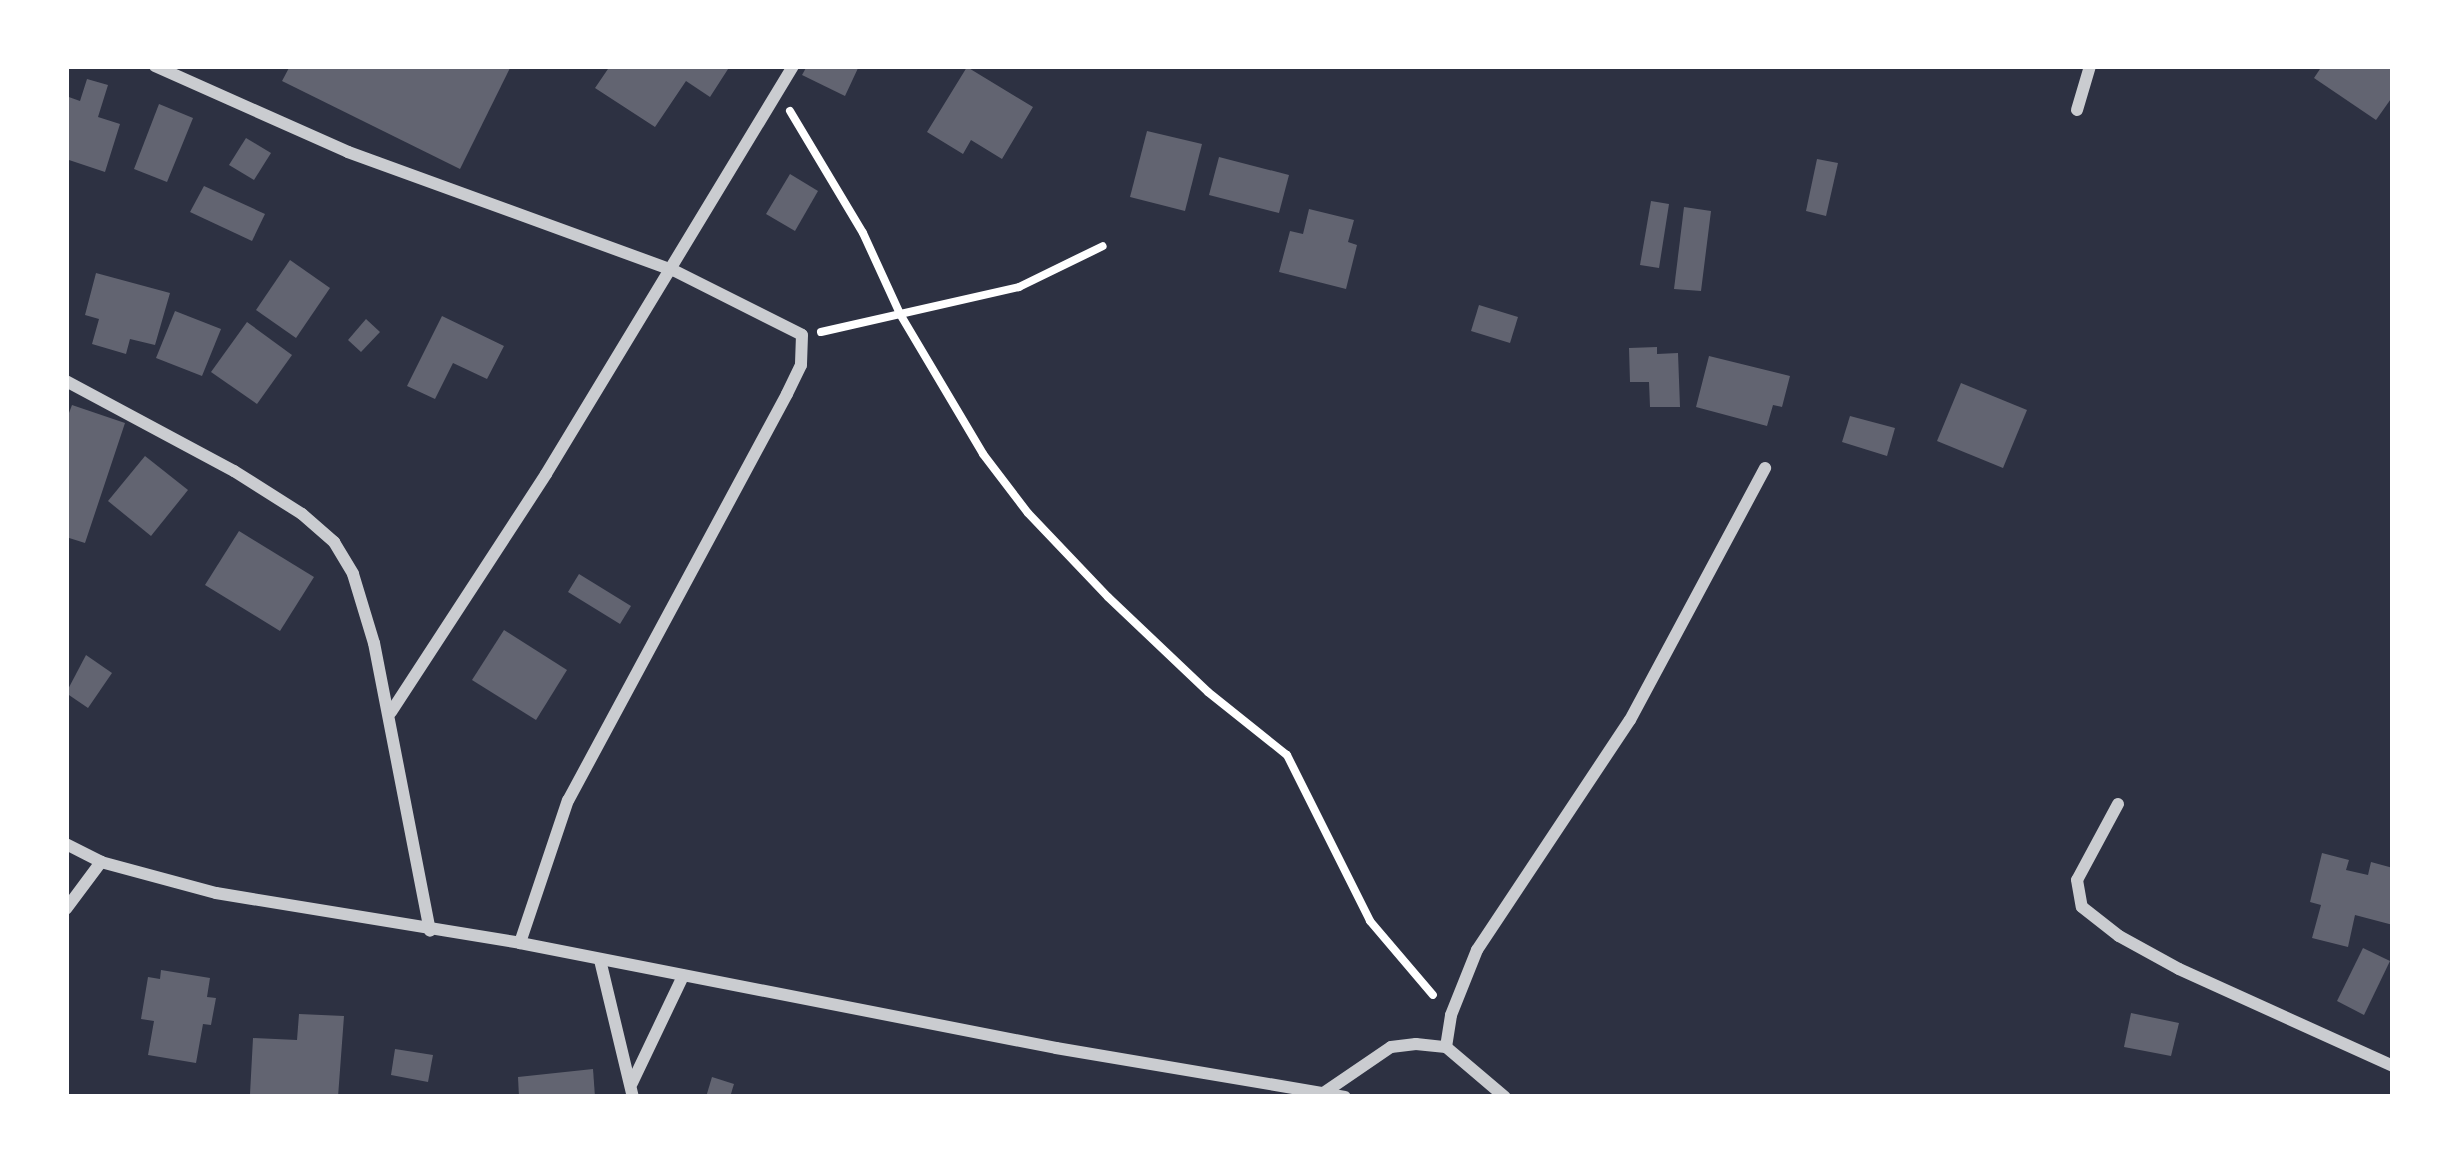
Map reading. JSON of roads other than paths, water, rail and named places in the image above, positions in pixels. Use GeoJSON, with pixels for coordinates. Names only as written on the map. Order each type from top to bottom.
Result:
{"type":"FeatureCollection","features":[{"type":"Feature","properties":{"kind":"street"},"geometry":{"type":"LineString","coordinates":[[155,66],[348,152],[673,270],[802,335],[801,365],[787,394],[568,800],[520,943]]}},
{"type":"Feature","properties":{"kind":"street"},"geometry":{"type":"LineString","coordinates":[[391,712],[673,270],[793,66]]}},
{"type":"Feature","properties":{"kind":"street"},"geometry":{"type":"LineString","coordinates":[[2078,110],[2090,66]]}},
{"type":"Feature","properties":{"kind":"street"},"geometry":{"type":"LineString","coordinates":[[66,381],[235,471],[302,514],[334,542],[353,574],[391,712],[430,931]]}},
{"type":"Feature","properties":{"kind":"street"},"geometry":{"type":"LineString","coordinates":[[1447,1047],[1451,1015],[1477,950],[1630,720],[1765,468]]}},
{"type":"Feature","properties":{"kind":"street"},"geometry":{"type":"LineString","coordinates":[[2118,804],[2077,880],[2082,907],[2179,969],[2393,1066]]}},
{"type":"Feature","properties":{"kind":"street"},"geometry":{"type":"LineString","coordinates":[[66,844],[101,862],[216,893],[520,943],[1056,1048],[1345,1097]]}},
{"type":"Feature","properties":{"kind":"street"},"geometry":{"type":"LineString","coordinates":[[66,909],[101,862]]}},
{"type":"Feature","properties":{"kind":"street"},"geometry":{"type":"LineString","coordinates":[[600,960],[632,1091]]}},
{"type":"Feature","properties":{"kind":"street"},"geometry":{"type":"LineString","coordinates":[[632,1091],[683,976]]}},
{"type":"Feature","properties":{"kind":"street"},"geometry":{"type":"LineString","coordinates":[[1324,1092],[1391,1047],[1447,1047],[1505,1097]]}}]}
